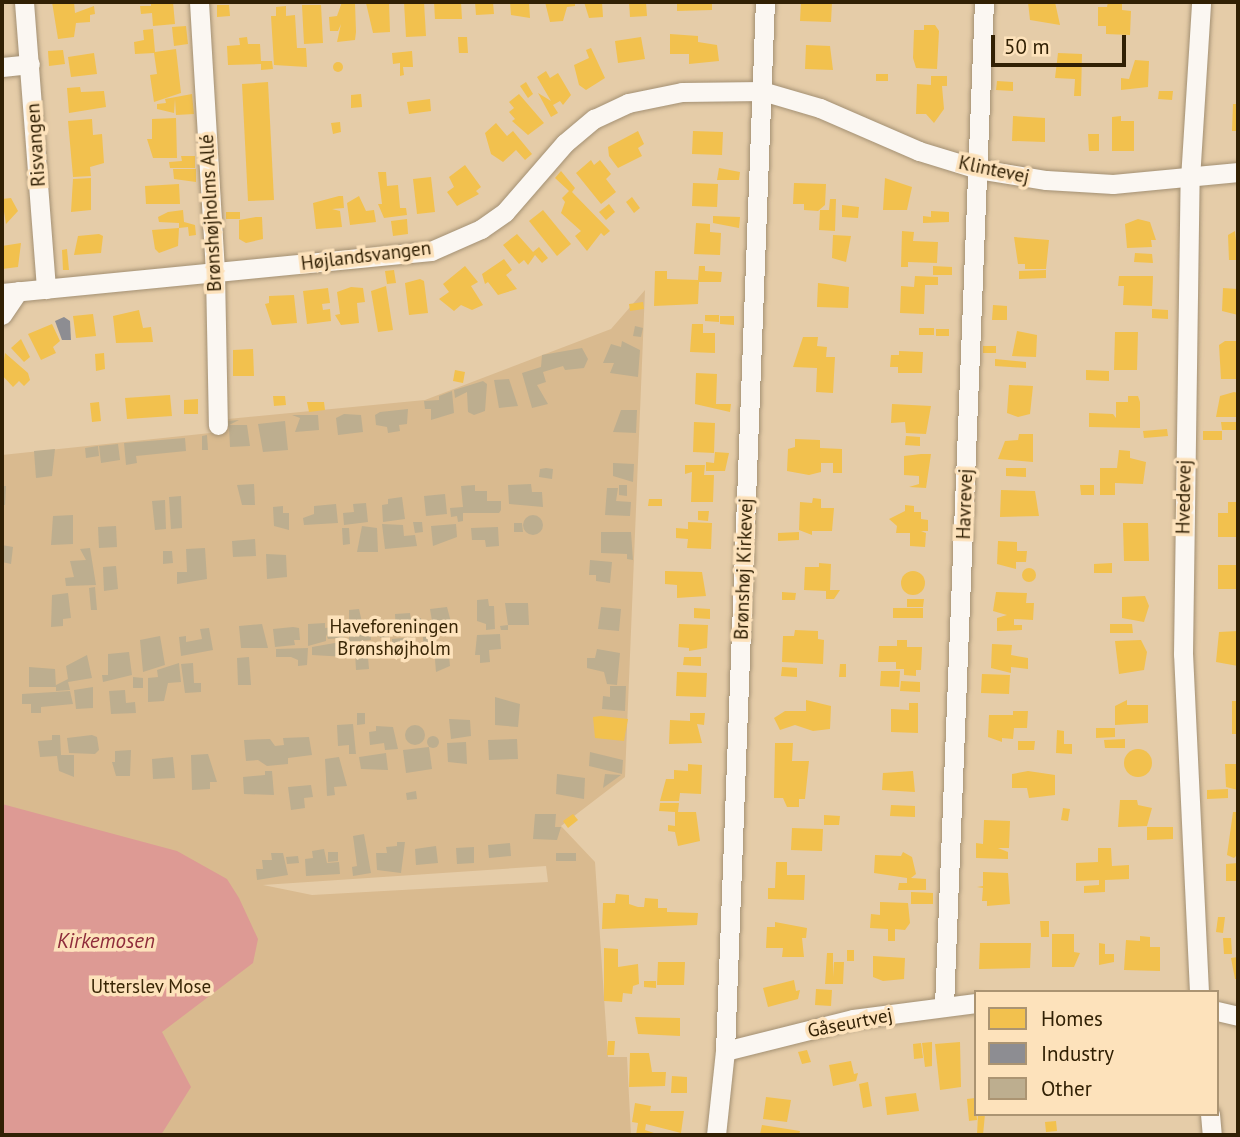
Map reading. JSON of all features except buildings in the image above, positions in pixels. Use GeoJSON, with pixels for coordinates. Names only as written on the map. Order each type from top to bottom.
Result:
{"type":"FeatureCollection","features":[{"type":"Feature","properties":{"kind":"street","name":"Risvangen"},"geometry":{"type":"LineString","coordinates":[[24,2],[46,289]]}},
{"type":"Feature","properties":{"kind":"street","name":"Brønshøjholms Allé"},"geometry":{"type":"LineString","coordinates":[[199,2],[215,273],[218,425]]}},
{"type":"Feature","properties":{"kind":"street","name":"Brønshøj Kirkevej"},"geometry":{"type":"LineString","coordinates":[[716,1135],[725,1051],[765,2]]}},
{"type":"Feature","properties":{"kind":"street","name":"Havrevej"},"geometry":{"type":"LineString","coordinates":[[944,1006],[984,2]]}},
{"type":"Feature","properties":{"kind":"street","name":"Hvedevej"},"geometry":{"type":"LineString","coordinates":[[1199,990],[1183,653],[1191,179],[1200,2]]}},
{"type":"Feature","properties":{"kind":"street"},"geometry":{"type":"LineString","coordinates":[[2,67],[30,64]]}},
{"type":"Feature","properties":{"kind":"street","name":"Højlandsvangen"},"geometry":{"type":"LineString","coordinates":[[10,292],[431,251],[481,229],[505,212],[565,143],[607,112],[682,92],[762,91]]}},
{"type":"Feature","properties":{"kind":"street","name":"Klintevej"},"geometry":{"type":"LineString","coordinates":[[762,91],[820,108],[919,151],[978,169],[1046,180],[1102,183],[1191,179],[1238,172]]}},
{"type":"Feature","properties":{"kind":"street"},"geometry":{"type":"LineString","coordinates":[[2,315],[10,292]]}},
{"type":"Feature","properties":{"kind":"street","name":"Gåseurtvej"},"geometry":{"type":"LineString","coordinates":[[725,1051],[853,1020],[974,1003]]}},
{"type":"Feature","properties":{"kind":"street"},"geometry":{"type":"LineString","coordinates":[[1219,1011],[1238,1016]]}},
{"type":"Feature","properties":{"kind":"street"},"geometry":{"type":"LineString","coordinates":[[1210,1116],[1212,1135]]}},
{"type":"Feature","properties":{"kind":"green space","name":"Haveforeningen Brønshøjholm"},"geometry":{"type":"Polygon","coordinates":[[[645,290],[625,777],[561,826],[595,862],[608,1057],[627,1057],[631,1135],[2,1135],[2,455],[220,432],[228,419],[425,400],[611,329],[645,290]],[[546,866],[263,885],[312,895],[548,882],[546,866]]]}},
{"type":"Feature","properties":{"kind":"water","name":"Kirkemosen"},"geometry":{"type":"Polygon","coordinates":[[[2,804],[177,851],[227,879],[239,898],[258,939],[253,963],[162,1032],[191,1087],[161,1135],[2,1135],[2,804]]]}},
{"type":"Feature","properties":{"kind":"park label","name":"Utterslev Mose"},"geometry":{"type":"Point","coordinates":[151,987]}}]}
